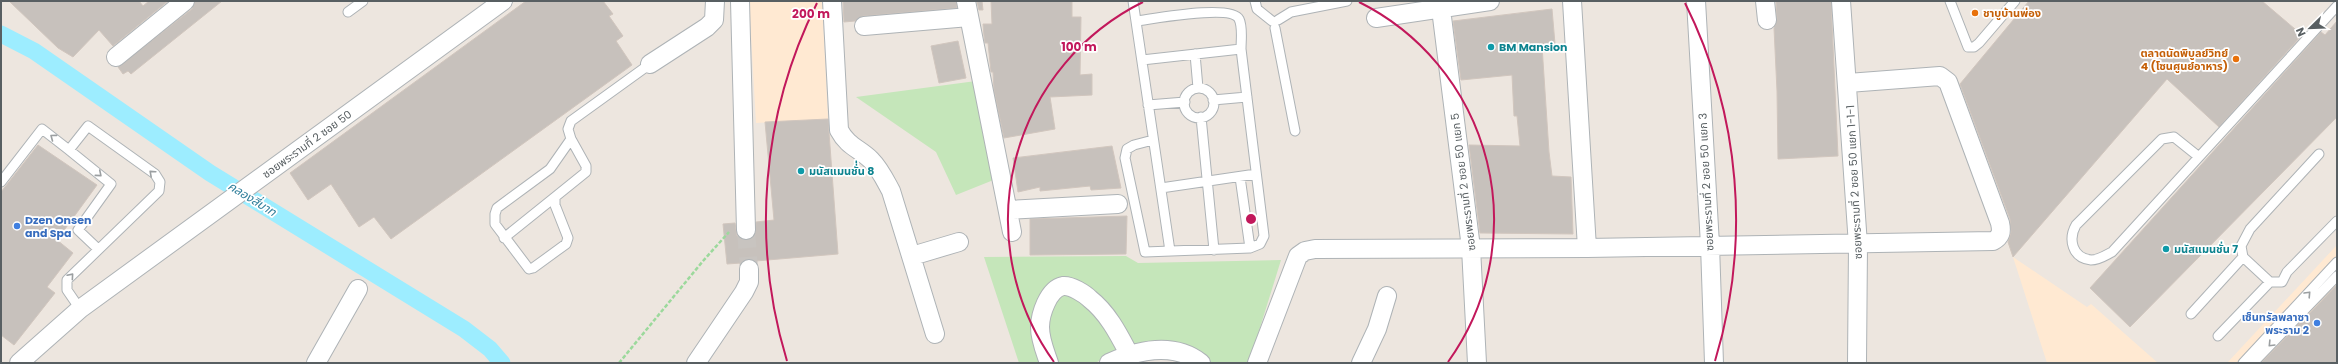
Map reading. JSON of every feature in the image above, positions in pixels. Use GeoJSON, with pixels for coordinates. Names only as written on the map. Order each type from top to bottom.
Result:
{"type":"FeatureCollection","features":[{"type":"Feature","properties":{"kind":"street"},"geometry":{"type":"LineString","coordinates":[[116,57],[185,1]]}},
{"type":"Feature","properties":{"kind":"street","name":"ซอยพระรามที่ 2 ซอย 50"},"geometry":{"type":"LineString","coordinates":[[18,363],[80,309],[503,1]]}},
{"type":"Feature","properties":{"kind":"street"},"geometry":{"type":"LineString","coordinates":[[650,64],[707,27],[714,20],[715,1]]}},
{"type":"Feature","properties":{"kind":"street"},"geometry":{"type":"LineString","coordinates":[[740,1],[746,223]]}},
{"type":"Feature","properties":{"kind":"street"},"geometry":{"type":"LineString","coordinates":[[832,1],[839,130],[844,140],[870,159],[882,174],[891,191],[935,334]]}},
{"type":"Feature","properties":{"kind":"street"},"geometry":{"type":"LineString","coordinates":[[1376,18],[1440,5],[1490,1]]}},
{"type":"Feature","properties":{"kind":"street"},"geometry":{"type":"LineString","coordinates":[[1572,1],[1587,248]]}},
{"type":"Feature","properties":{"kind":"street","name":"ซอยพระรามที่ 2 ซอย 50 แยก 3"},"geometry":{"type":"LineString","coordinates":[[1696,1],[1710,245],[1714,363]]}},
{"type":"Feature","properties":{"kind":"street"},"geometry":{"type":"LineString","coordinates":[[1765,1],[1767,20]]}},
{"type":"Feature","properties":{"kind":"street","name":"ซอยพระรามที่ 2 ซอย 50 แยก 1-1-1"},"geometry":{"type":"LineString","coordinates":[[1841,1],[1848,83],[1858,245],[1857,363]]}},
{"type":"Feature","properties":{"kind":"street","name":"ซอยพระรามที่ 2 ซอย 50 แยก 5"},"geometry":{"type":"LineString","coordinates":[[1440,5],[1472,248],[1477,363]]}},
{"type":"Feature","properties":{"kind":"street"},"geometry":{"type":"LineString","coordinates":[[864,26],[968,9],[1012,232]]}},
{"type":"Feature","properties":{"kind":"street"},"geometry":{"type":"LineString","coordinates":[[1257,363],[1298,256],[1305,251],[1315,249],[1858,245],[1993,241],[1998,238],[2001,230],[1948,82],[1940,76],[1848,83]]}},
{"type":"Feature","properties":{"kind":"street"},"geometry":{"type":"LineString","coordinates":[[1008,210],[1118,204]]}},
{"type":"Feature","properties":{"kind":"street"},"geometry":{"type":"LineString","coordinates":[[912,256],[959,242]]}},
{"type":"Feature","properties":{"kind":"street"},"geometry":{"type":"LineString","coordinates":[[696,363],[744,292],[749,282],[749,269]]}},
{"type":"Feature","properties":{"kind":"street"},"geometry":{"type":"LineString","coordinates":[[1049,363],[1041,340],[1040,326],[1045,305],[1055,290],[1062,286],[1070,287],[1090,298],[1098,305],[1109,320],[1129,354]]}},
{"type":"Feature","properties":{"kind":"street"},"geometry":{"type":"LineString","coordinates":[[316,363],[358,289]]}},
{"type":"Feature","properties":{"kind":"street"},"geometry":{"type":"LineString","coordinates":[[1361,363],[1377,330],[1387,296]]}},
{"type":"Feature","properties":{"kind":"street"},"geometry":{"type":"LineString","coordinates":[[1109,363],[1129,354],[1151,350],[1180,353],[1201,363]]}},
{"type":"Feature","properties":{"kind":"lane"},"geometry":{"type":"LineString","coordinates":[[348,12],[363,1]]}},
{"type":"Feature","properties":{"kind":"lane"},"geometry":{"type":"LineString","coordinates":[[1133,1],[1170,251]]}},
{"type":"Feature","properties":{"kind":"lane"},"geometry":{"type":"LineString","coordinates":[[1255,1],[1257,9],[1275,23],[1295,131]]}},
{"type":"Feature","properties":{"kind":"lane"},"geometry":{"type":"LineString","coordinates":[[1275,23],[1291,12],[1347,1]]}},
{"type":"Feature","properties":{"kind":"lane"},"geometry":{"type":"LineString","coordinates":[[1950,1],[1968,47],[1974,47],[2015,1]]}},
{"type":"Feature","properties":{"kind":"lane"},"geometry":{"type":"LineString","coordinates":[[2199,157],[2174,137],[2162,139],[2076,225],[2070,238],[2072,248],[2084,258],[2093,260],[2112,252],[2199,157],[2337,6]]}},
{"type":"Feature","properties":{"kind":"lane"},"geometry":{"type":"LineString","coordinates":[[1136,21],[1215,12],[1233,13],[1239,18],[1241,24],[1241,49],[1264,236],[1260,244],[1250,248],[1145,252],[1126,170],[1125,158],[1127,149],[1134,145],[1153,140]]}},
{"type":"Feature","properties":{"kind":"lane"},"geometry":{"type":"LineString","coordinates":[[1142,60],[1241,49]]}},
{"type":"Feature","properties":{"kind":"lane"},"geometry":{"type":"LineString","coordinates":[[1195,54],[1198,88]]}},
{"type":"Feature","properties":{"kind":"lane"},"geometry":{"type":"LineString","coordinates":[[504,238],[586,172],[586,166],[571,139],[568,129],[571,121],[650,64]]}},
{"type":"Feature","properties":{"kind":"lane"},"geometry":{"type":"LineString","coordinates":[[1198,88],[1208,90],[1213,100],[1212,110],[1208,115],[1201,117],[1194,116],[1188,112],[1185,102],[1188,93],[1198,88]]}},
{"type":"Feature","properties":{"kind":"lane"},"geometry":{"type":"LineString","coordinates":[[1213,100],[1247,97]]}},
{"type":"Feature","properties":{"kind":"lane"},"geometry":{"type":"LineString","coordinates":[[1148,105],[1185,102]]}},
{"type":"Feature","properties":{"kind":"lane"},"geometry":{"type":"LineString","coordinates":[[1201,117],[1206,181],[1214,250]]}},
{"type":"Feature","properties":{"kind":"lane"},"geometry":{"type":"LineString","coordinates":[[69,150],[88,126],[155,174],[160,182],[159,192],[67,280],[67,290],[80,309]]}},
{"type":"Feature","properties":{"kind":"lane"},"geometry":{"type":"LineString","coordinates":[[1,182],[42,129],[111,184],[78,230],[98,249]]}},
{"type":"Feature","properties":{"kind":"lane"},"geometry":{"type":"LineString","coordinates":[[555,197],[555,205],[568,238],[566,244],[533,268],[529,269],[504,238],[495,224],[495,214],[497,208],[550,169],[571,139]]}},
{"type":"Feature","properties":{"kind":"lane"},"geometry":{"type":"LineString","coordinates":[[2319,154],[2250,229],[2241,246],[2243,257],[2270,282],[2282,282],[2288,272],[2337,221]]}},
{"type":"Feature","properties":{"kind":"lane"},"geometry":{"type":"LineString","coordinates":[[1161,188],[1256,174]]}},
{"type":"Feature","properties":{"kind":"lane"},"geometry":{"type":"LineString","coordinates":[[1240,176],[1250,248]]}},
{"type":"Feature","properties":{"kind":"lane"},"geometry":{"type":"LineString","coordinates":[[2191,314],[2243,257]]}},
{"type":"Feature","properties":{"kind":"lane"},"geometry":{"type":"LineString","coordinates":[[2243,363],[2337,262]]}},
{"type":"Feature","properties":{"kind":"lane"},"geometry":{"type":"LineString","coordinates":[[2254,363],[2337,276]]}},
{"type":"Feature","properties":{"kind":"lane"},"geometry":{"type":"LineString","coordinates":[[2218,336],[2270,282]]}},
{"type":"Feature","properties":{"kind":"path"},"geometry":{"type":"LineString","coordinates":[[619,363],[703,261],[746,223]]}},
{"type":"Feature","properties":{"kind":"shaded area"},"geometry":{"type":"Polygon","coordinates":[[[749,1],[822,1],[828,119],[756,123],[749,1]]]}},
{"type":"Feature","properties":{"kind":"shaded area"},"geometry":{"type":"Polygon","coordinates":[[[2337,245],[2337,363],[2227,363],[2337,245]]]}},
{"type":"Feature","properties":{"kind":"shaded area"},"geometry":{"type":"Polygon","coordinates":[[[2013,257],[2087,307],[2091,304],[2158,363],[2047,363],[2013,257]]]}},
{"type":"Feature","properties":{"kind":"green space"},"geometry":{"type":"Polygon","coordinates":[[[976,81],[996,179],[956,195],[936,152],[856,97],[976,81]]]}},
{"type":"Feature","properties":{"kind":"green space"},"geometry":{"type":"Polygon","coordinates":[[[1126,256],[1138,263],[1281,260],[1249,363],[1211,363],[1203,355],[1140,344],[1130,345],[1108,312],[1052,286],[1042,363],[1019,363],[984,257],[1126,256]]]}},
{"type":"Feature","properties":{"kind":"green space"},"geometry":{"type":"Polygon","coordinates":[[[1070,293],[1095,311],[1119,351],[1095,363],[1053,363],[1048,333],[1050,311],[1060,296],[1070,293]]]}},
{"type":"Feature","properties":{"kind":"building"},"geometry":{"type":"Polygon","coordinates":[[[9,1],[139,1],[143,6],[149,1],[168,1],[113,46],[99,30],[73,57],[58,48],[9,1]]]}},
{"type":"Feature","properties":{"kind":"building"},"geometry":{"type":"Polygon","coordinates":[[[195,1],[222,1],[131,74],[128,71],[123,74],[118,67],[192,9],[195,1]]]}},
{"type":"Feature","properties":{"kind":"building"},"geometry":{"type":"Polygon","coordinates":[[[526,1],[603,1],[613,14],[609,16],[623,36],[616,41],[632,65],[391,239],[374,217],[359,227],[331,184],[308,200],[290,173],[526,1]]]}},
{"type":"Feature","properties":{"kind":"building"},"geometry":{"type":"Polygon","coordinates":[[[843,1],[956,1],[957,8],[863,16],[855,21],[844,22],[843,1]]]}},
{"type":"Feature","properties":{"kind":"building"},"geometry":{"type":"Polygon","coordinates":[[[977,1],[982,1],[983,10],[979,10],[977,1]]]}},
{"type":"Feature","properties":{"kind":"building"},"geometry":{"type":"Polygon","coordinates":[[[991,1],[1072,1],[1072,17],[1081,17],[1080,75],[1092,74],[1092,95],[1050,97],[1055,129],[1004,138],[994,90],[993,72],[991,72],[988,43],[985,43],[984,36],[983,24],[992,24],[991,1]]]}},
{"type":"Feature","properties":{"kind":"building"},"geometry":{"type":"Polygon","coordinates":[[[1776,1],[1831,1],[1838,156],[1778,159],[1774,28],[1777,19],[1776,1]]]}},
{"type":"Feature","properties":{"kind":"building"},"geometry":{"type":"Polygon","coordinates":[[[2029,1],[2262,1],[2302,35],[2219,127],[2167,79],[2013,257],[2008,242],[2011,232],[2010,219],[1960,84],[2029,1]]]}},
{"type":"Feature","properties":{"kind":"building"},"geometry":{"type":"Polygon","coordinates":[[[1552,9],[1555,44],[1542,46],[1549,152],[1552,176],[1571,177],[1573,234],[1480,233],[1469,145],[1520,146],[1517,116],[1514,116],[1512,75],[1461,80],[1453,21],[1552,9]]]}},
{"type":"Feature","properties":{"kind":"building"},"geometry":{"type":"Polygon","coordinates":[[[2337,21],[2337,117],[2130,327],[2090,288],[2321,32],[2325,35],[2337,21]]]}},
{"type":"Feature","properties":{"kind":"building"},"geometry":{"type":"Polygon","coordinates":[[[958,41],[966,78],[939,83],[931,46],[958,41]]]}},
{"type":"Feature","properties":{"kind":"building","name":"มนัสแมนชั่่น 8"},"geometry":{"type":"Polygon","coordinates":[[[828,119],[838,254],[756,261],[749,259],[741,263],[727,264],[723,224],[735,223],[737,236],[747,240],[755,235],[756,222],[774,220],[765,122],[828,119]]]}},
{"type":"Feature","properties":{"kind":"building"},"geometry":{"type":"Polygon","coordinates":[[[38,145],[97,185],[57,240],[73,253],[47,287],[55,293],[14,345],[1,335],[1,192],[38,145]]]}},
{"type":"Feature","properties":{"kind":"building"},"geometry":{"type":"Polygon","coordinates":[[[1112,146],[1121,188],[1091,190],[1090,186],[1040,191],[1040,187],[1018,192],[1013,158],[1112,146]]]}},
{"type":"Feature","properties":{"kind":"building"},"geometry":{"type":"Polygon","coordinates":[[[1127,216],[1126,254],[1030,255],[1030,219],[1127,216]]]}},
{"type":"Feature","properties":{"kind":"building","name":"เซ็นทรัลพลาซา พระราม 2"},"geometry":{"type":"Polygon","coordinates":[[[2337,285],[2337,363],[2261,363],[2337,285]]]}},
{"type":"Feature","properties":{"kind":"waterway","name":"คลองสี่บาท"},"geometry":{"type":"LineString","coordinates":[[1,34],[34,51],[210,173],[464,329],[490,349],[502,363]]}},
{"type":"Feature","properties":{"kind":"tunnel"},"geometry":{"type":"LineString","coordinates":[[746,230],[749,269]]}},
{"type":"Feature","properties":{"kind":"place","name":"ชาบูบ้านพ่อง"},"geometry":{"type":"Point","coordinates":[1975,13]}},
{"type":"Feature","properties":{"kind":"place","name":"BM Mansion"},"geometry":{"type":"Point","coordinates":[1491,47]}},
{"type":"Feature","properties":{"kind":"place","name":"ตลาดนัดพิบูลย์วิทย์ 4 (โซนศูนย์อาหาร)"},"geometry":{"type":"Point","coordinates":[2236,59]}},
{"type":"Feature","properties":{"kind":"place","name":"มนัสแมนชั่่น 8"},"geometry":{"type":"Point","coordinates":[801,171]}},
{"type":"Feature","properties":{"kind":"place","name":"Dzen Onsen and Spa"},"geometry":{"type":"Point","coordinates":[17,226]}},
{"type":"Feature","properties":{"kind":"place","name":"มนัสแมนชั่น 7"},"geometry":{"type":"Point","coordinates":[2166,249]}},
{"type":"Feature","properties":{"kind":"place","name":"เซ็นทรัลพลาซา พระราม 2"},"geometry":{"type":"Point","coordinates":[2317,323]}}]}
